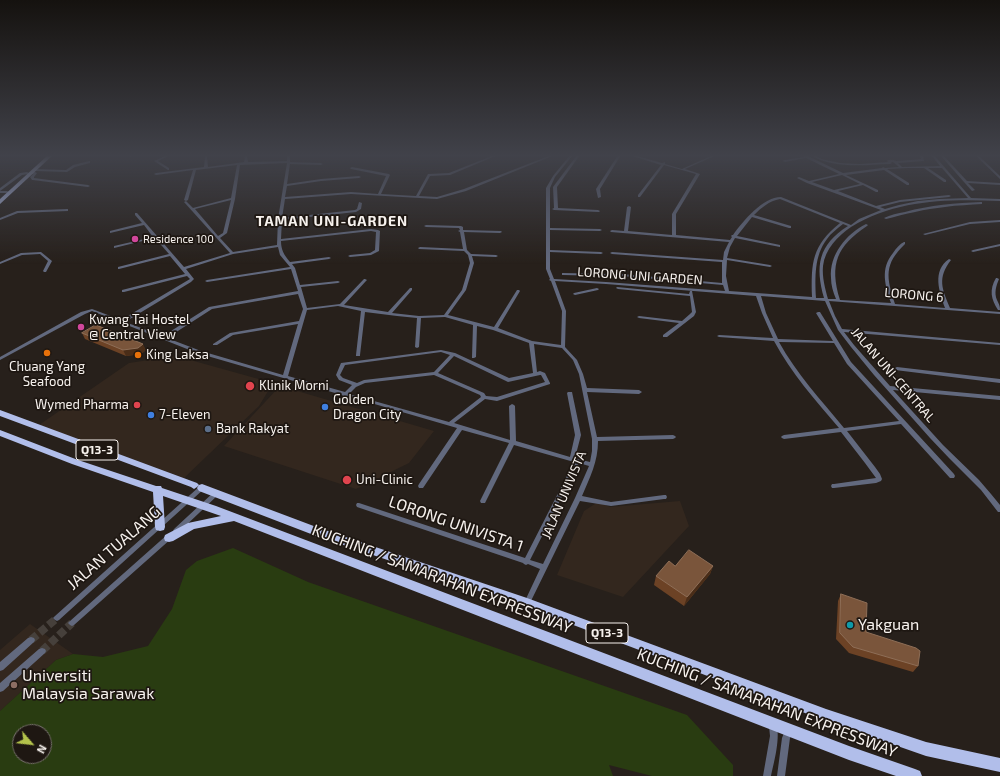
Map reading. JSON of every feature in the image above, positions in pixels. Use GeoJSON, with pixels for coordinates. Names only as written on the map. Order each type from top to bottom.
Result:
{"type":"FeatureCollection","features":[{"type":"Feature","properties":{"kind":"highway"},"geometry":{"type":"LineString","coordinates":[[0,202],[11,191]]}},
{"type":"Feature","properties":{"kind":"highway"},"geometry":{"type":"LineString","coordinates":[[0,198],[7,192]]}},
{"type":"Feature","properties":{"kind":"highway","name":"KUCHING / SAMARAHAN EXPRESSWAY"},"geometry":{"type":"LineString","coordinates":[[0,413],[315,531],[527,603],[840,720],[926,749],[1000,765]]}},
{"type":"Feature","properties":{"kind":"highway","name":"KUCHING / SAMARAHAN EXPRESSWAY"},"geometry":{"type":"LineString","coordinates":[[0,433],[75,462],[190,500],[849,754],[915,776]]}},
{"type":"Feature","properties":{"kind":"highway"},"geometry":{"type":"LineString","coordinates":[[158,489],[160,527]]}},
{"type":"Feature","properties":{"kind":"highway"},"geometry":{"type":"LineString","coordinates":[[169,538],[192,526],[234,517]]}},
{"type":"Feature","properties":{"kind":"street"},"geometry":{"type":"LineString","coordinates":[[1,191],[7,192]]}},
{"type":"Feature","properties":{"kind":"street"},"geometry":{"type":"LineString","coordinates":[[189,191],[186,201],[232,253]]}},
{"type":"Feature","properties":{"kind":"street"},"geometry":{"type":"LineString","coordinates":[[219,237],[225,233],[234,191]]}},
{"type":"Feature","properties":{"kind":"street"},"geometry":{"type":"LineString","coordinates":[[285,191],[280,219],[279,246],[282,255],[293,268],[305,309],[285,377]]}},
{"type":"Feature","properties":{"kind":"street"},"geometry":{"type":"LineString","coordinates":[[417,197],[420,191]]}},
{"type":"Feature","properties":{"kind":"street"},"geometry":{"type":"LineString","coordinates":[[284,198],[336,194],[379,194],[437,198],[461,191]]}},
{"type":"Feature","properties":{"kind":"street"},"geometry":{"type":"LineString","coordinates":[[305,309],[341,305],[363,310],[419,317],[445,316],[495,329],[531,342],[563,347],[564,311],[548,269],[550,229],[548,191]]}},
{"type":"Feature","properties":{"kind":"street"},"geometry":{"type":"LineString","coordinates":[[554,191],[556,209]]}},
{"type":"Feature","properties":{"kind":"street"},"geometry":{"type":"LineString","coordinates":[[598,191],[599,197]]}},
{"type":"Feature","properties":{"kind":"street"},"geometry":{"type":"LineString","coordinates":[[639,196],[643,191]]}},
{"type":"Feature","properties":{"kind":"street"},"geometry":{"type":"LineString","coordinates":[[674,236],[674,214],[688,191]]}},
{"type":"Feature","properties":{"kind":"street"},"geometry":{"type":"LineString","coordinates":[[963,191],[970,199]]}},
{"type":"Feature","properties":{"kind":"street"},"geometry":{"type":"LineString","coordinates":[[834,192],[884,210]]}},
{"type":"Feature","properties":{"kind":"street"},"geometry":{"type":"LineString","coordinates":[[875,207],[900,201],[949,196]]}},
{"type":"Feature","properties":{"kind":"street"},"geometry":{"type":"LineString","coordinates":[[727,292],[725,284],[725,260],[733,236],[761,206],[776,197],[851,226]]}},
{"type":"Feature","properties":{"kind":"street"},"geometry":{"type":"LineString","coordinates":[[192,209],[233,199]]}},
{"type":"Feature","properties":{"kind":"street","name":"JALAN UNI-CENTRAL"},"geometry":{"type":"LineString","coordinates":[[1000,200],[970,199],[930,201],[906,204],[884,210],[851,226],[834,240],[828,248],[821,266],[826,299],[840,330],[889,388],[1000,510]]}},
{"type":"Feature","properties":{"kind":"street"},"geometry":{"type":"LineString","coordinates":[[886,218],[912,210],[933,206],[982,202],[1000,204]]}},
{"type":"Feature","properties":{"kind":"street"},"geometry":{"type":"LineString","coordinates":[[280,219],[356,211],[359,209],[360,203]]}},
{"type":"Feature","properties":{"kind":"street"},"geometry":{"type":"LineString","coordinates":[[626,232],[629,207]]}},
{"type":"Feature","properties":{"kind":"street"},"geometry":{"type":"LineString","coordinates":[[549,209],[598,211]]}},
{"type":"Feature","properties":{"kind":"street"},"geometry":{"type":"LineString","coordinates":[[0,219],[17,212],[66,210]]}},
{"type":"Feature","properties":{"kind":"street"},"geometry":{"type":"LineString","coordinates":[[123,321],[190,282],[192,279],[136,214]]}},
{"type":"Feature","properties":{"kind":"street"},"geometry":{"type":"LineString","coordinates":[[752,216],[790,227]]}},
{"type":"Feature","properties":{"kind":"street"},"geometry":{"type":"LineString","coordinates":[[925,234],[970,223],[1000,221]]}},
{"type":"Feature","properties":{"kind":"street"},"geometry":{"type":"LineString","coordinates":[[814,298],[813,266],[818,248],[828,234],[842,223]]}},
{"type":"Feature","properties":{"kind":"street"},"geometry":{"type":"LineString","coordinates":[[111,232],[144,224]]}},
{"type":"Feature","properties":{"kind":"street"},"geometry":{"type":"LineString","coordinates":[[426,226],[500,232]]}},
{"type":"Feature","properties":{"kind":"street"},"geometry":{"type":"LineString","coordinates":[[838,300],[833,289],[832,274],[837,253],[846,239],[866,226]]}},
{"type":"Feature","properties":{"kind":"street"},"geometry":{"type":"LineString","coordinates":[[445,316],[464,290],[470,276],[472,263],[470,255],[465,250],[460,229]]}},
{"type":"Feature","properties":{"kind":"street"},"geometry":{"type":"LineString","coordinates":[[550,229],[600,230]]}},
{"type":"Feature","properties":{"kind":"street"},"geometry":{"type":"LineString","coordinates":[[280,240],[371,230],[378,232],[377,251],[371,254],[350,256]]}},
{"type":"Feature","properties":{"kind":"street"},"geometry":{"type":"LineString","coordinates":[[612,231],[731,240]]}},
{"type":"Feature","properties":{"kind":"street"},"geometry":{"type":"LineString","coordinates":[[733,236],[779,246]]}},
{"type":"Feature","properties":{"kind":"street"},"geometry":{"type":"LineString","coordinates":[[115,247],[156,237]]}},
{"type":"Feature","properties":{"kind":"street"},"geometry":{"type":"LineString","coordinates":[[894,304],[886,283],[887,268],[891,257],[904,243]]}},
{"type":"Feature","properties":{"kind":"street"},"geometry":{"type":"LineString","coordinates":[[973,251],[1000,245]]}},
{"type":"Feature","properties":{"kind":"street"},"geometry":{"type":"LineString","coordinates":[[183,269],[232,253],[279,246]]}},
{"type":"Feature","properties":{"kind":"street"},"geometry":{"type":"LineString","coordinates":[[420,248],[465,250]]}},
{"type":"Feature","properties":{"kind":"street"},"geometry":{"type":"LineString","coordinates":[[548,251],[601,253]]}},
{"type":"Feature","properties":{"kind":"street"},"geometry":{"type":"LineString","coordinates":[[0,263],[21,254],[41,253],[50,261],[45,271]]}},
{"type":"Feature","properties":{"kind":"street"},"geometry":{"type":"LineString","coordinates":[[612,253],[725,260],[770,266]]}},
{"type":"Feature","properties":{"kind":"street"},"geometry":{"type":"LineString","coordinates":[[119,268],[171,255]]}},
{"type":"Feature","properties":{"kind":"street"},"geometry":{"type":"LineString","coordinates":[[470,255],[496,256]]}},
{"type":"Feature","properties":{"kind":"street"},"geometry":{"type":"LineString","coordinates":[[289,263],[329,258]]}},
{"type":"Feature","properties":{"kind":"street"},"geometry":{"type":"LineString","coordinates":[[948,309],[941,290],[940,277],[942,270],[950,260]]}},
{"type":"Feature","properties":{"kind":"street"},"geometry":{"type":"LineString","coordinates":[[207,281],[293,268]]}},
{"type":"Feature","properties":{"kind":"street"},"geometry":{"type":"LineString","coordinates":[[123,291],[188,274]]}},
{"type":"Feature","properties":{"kind":"street"},"geometry":{"type":"LineString","coordinates":[[563,274],[609,275]]}},
{"type":"Feature","properties":{"kind":"street"},"geometry":{"type":"LineString","coordinates":[[586,274],[586,282],[590,291]]}},
{"type":"Feature","properties":{"kind":"street"},"geometry":{"type":"LineString","coordinates":[[622,275],[725,284]]}},
{"type":"Feature","properties":{"kind":"street"},"geometry":{"type":"LineString","coordinates":[[997,279],[993,285],[992,293],[1000,309]]}},
{"type":"Feature","properties":{"kind":"street"},"geometry":{"type":"LineString","coordinates":[[341,305],[365,280]]}},
{"type":"Feature","properties":{"kind":"street","name":"LORONG UNI GARDEN"},"geometry":{"type":"LineString","coordinates":[[552,280],[758,294]]}},
{"type":"Feature","properties":{"kind":"street"},"geometry":{"type":"LineString","coordinates":[[298,286],[338,282]]}},
{"type":"Feature","properties":{"kind":"street"},"geometry":{"type":"LineString","coordinates":[[618,288],[691,295]]}},
{"type":"Feature","properties":{"kind":"street"},"geometry":{"type":"LineString","coordinates":[[390,313],[411,289]]}},
{"type":"Feature","properties":{"kind":"street"},"geometry":{"type":"LineString","coordinates":[[575,294],[597,289]]}},
{"type":"Feature","properties":{"kind":"street"},"geometry":{"type":"LineString","coordinates":[[665,336],[694,312],[691,289]]}},
{"type":"Feature","properties":{"kind":"street"},"geometry":{"type":"LineString","coordinates":[[495,329],[518,291]]}},
{"type":"Feature","properties":{"kind":"street"},"geometry":{"type":"LineString","coordinates":[[163,338],[210,308],[300,292]]}},
{"type":"Feature","properties":{"kind":"street"},"geometry":{"type":"LineString","coordinates":[[758,294],[764,318],[790,366],[843,430],[879,479],[876,481],[834,486]]}},
{"type":"Feature","properties":{"kind":"street","name":"LORONG 6"},"geometry":{"type":"LineString","coordinates":[[758,294],[1000,313]]}},
{"type":"Feature","properties":{"kind":"street"},"geometry":{"type":"LineString","coordinates":[[0,359],[90,310],[123,321],[199,352],[345,395],[513,441],[592,465]]}},
{"type":"Feature","properties":{"kind":"street"},"geometry":{"type":"LineString","coordinates":[[358,355],[363,310]]}},
{"type":"Feature","properties":{"kind":"street"},"geometry":{"type":"LineString","coordinates":[[818,313],[834,342],[849,363],[952,476]]}},
{"type":"Feature","properties":{"kind":"street"},"geometry":{"type":"LineString","coordinates":[[417,347],[419,317]]}},
{"type":"Feature","properties":{"kind":"street"},"geometry":{"type":"LineString","coordinates":[[639,317],[682,322]]}},
{"type":"Feature","properties":{"kind":"street"},"geometry":{"type":"LineString","coordinates":[[215,344],[232,334],[300,322]]}},
{"type":"Feature","properties":{"kind":"street"},"geometry":{"type":"LineString","coordinates":[[474,357],[475,324]]}},
{"type":"Feature","properties":{"kind":"street"},"geometry":{"type":"LineString","coordinates":[[840,330],[1000,344]]}},
{"type":"Feature","properties":{"kind":"street"},"geometry":{"type":"LineString","coordinates":[[719,336],[834,342]]}},
{"type":"Feature","properties":{"kind":"street"},"geometry":{"type":"LineString","coordinates":[[531,342],[535,373]]}},
{"type":"Feature","properties":{"kind":"street","name":"JALAN UNIVISTA"},"geometry":{"type":"LineString","coordinates":[[527,603],[578,498],[592,465],[595,451],[595,439],[581,374],[575,360],[563,347]]}},
{"type":"Feature","properties":{"kind":"street"},"geometry":{"type":"LineString","coordinates":[[345,395],[357,385],[364,382],[435,373],[482,394],[484,397],[496,399],[548,383],[543,374],[535,373],[508,380],[454,354],[441,351],[343,364],[338,375],[341,379],[357,385]]}},
{"type":"Feature","properties":{"kind":"street"},"geometry":{"type":"LineString","coordinates":[[435,373],[454,354]]}},
{"type":"Feature","properties":{"kind":"street"},"geometry":{"type":"LineString","coordinates":[[897,369],[1000,381]]}},
{"type":"Feature","properties":{"kind":"street"},"geometry":{"type":"LineString","coordinates":[[889,388],[1000,398]]}},
{"type":"Feature","properties":{"kind":"street"},"geometry":{"type":"LineString","coordinates":[[584,390],[639,392]]}},
{"type":"Feature","properties":{"kind":"street"},"geometry":{"type":"LineString","coordinates":[[570,393],[578,435],[572,458]]}},
{"type":"Feature","properties":{"kind":"street"},"geometry":{"type":"LineString","coordinates":[[450,424],[484,397]]}},
{"type":"Feature","properties":{"kind":"street"},"geometry":{"type":"LineString","coordinates":[[483,501],[513,441],[512,406]]}},
{"type":"Feature","properties":{"kind":"street"},"geometry":{"type":"LineString","coordinates":[[784,437],[902,422]]}},
{"type":"Feature","properties":{"kind":"street"},"geometry":{"type":"LineString","coordinates":[[421,486],[461,427]]}},
{"type":"Feature","properties":{"kind":"street"},"geometry":{"type":"LineString","coordinates":[[595,439],[673,437]]}},
{"type":"Feature","properties":{"kind":"street"},"geometry":{"type":"LineString","coordinates":[[526,562],[578,460]]}},
{"type":"Feature","properties":{"kind":"street","name":"JALAN TUALANG"},"geometry":{"type":"LineString","coordinates":[[57,618],[190,500],[198,487]]}},
{"type":"Feature","properties":{"kind":"street","name":"JALAN TUALANG"},"geometry":{"type":"LineString","coordinates":[[72,623],[169,538],[216,494]]}},
{"type":"Feature","properties":{"kind":"street"},"geometry":{"type":"LineString","coordinates":[[578,498],[611,504],[664,497]]}},
{"type":"Feature","properties":{"kind":"street","name":"LORONG UNIVISTA 1"},"geometry":{"type":"LineString","coordinates":[[359,505],[544,567]]}},
{"type":"Feature","properties":{"kind":"street"},"geometry":{"type":"LineString","coordinates":[[0,667],[31,640]]}},
{"type":"Feature","properties":{"kind":"street"},"geometry":{"type":"LineString","coordinates":[[0,688],[42,651]]}},
{"type":"Feature","properties":{"kind":"street"},"geometry":{"type":"LineString","coordinates":[[767,776],[774,736],[772,724]]}},
{"type":"Feature","properties":{"kind":"street"},"geometry":{"type":"LineString","coordinates":[[780,776],[786,738],[790,730]]}},
{"type":"Feature","properties":{"kind":"shaded area"},"geometry":{"type":"Polygon","coordinates":[[[176,356],[273,383],[259,406],[184,478],[39,425],[129,363],[176,356]]]}},
{"type":"Feature","properties":{"kind":"shaded area"},"geometry":{"type":"Polygon","coordinates":[[[280,386],[434,431],[409,463],[356,489],[224,446],[280,386]]]}},
{"type":"Feature","properties":{"kind":"shaded area"},"geometry":{"type":"Polygon","coordinates":[[[680,501],[689,526],[623,597],[557,575],[584,511],[598,502],[610,507],[680,501]]]}},
{"type":"Feature","properties":{"kind":"shaded area","name":"Universiti Malaysia Sarawak"},"geometry":{"type":"Polygon","coordinates":[[[30,624],[73,654],[56,660],[0,711],[0,650],[30,624]]]}},
{"type":"Feature","properties":{"kind":"green space"},"geometry":{"type":"Polygon","coordinates":[[[233,548],[308,582],[687,715],[733,765],[733,776],[652,776],[609,765],[613,776],[0,776],[0,711],[56,660],[73,654],[103,657],[148,646],[172,609],[186,570],[197,561],[233,548]]]}},
{"type":"Feature","properties":{"kind":"building"},"geometry":{"type":"Polygon","coordinates":[[[96,325],[143,344],[138,348],[123,350],[82,333],[96,325]]]}},
{"type":"Feature","properties":{"kind":"building"},"geometry":{"type":"Polygon","coordinates":[[[689,550],[713,566],[687,597],[656,576],[669,561],[675,566],[689,550]]]}},
{"type":"Feature","properties":{"kind":"building","name":"Yakguan"},"geometry":{"type":"Polygon","coordinates":[[[841,594],[867,603],[866,632],[916,648],[920,651],[918,666],[853,647],[840,633],[841,594]]]}},
{"type":"Feature","properties":{"kind":"tunnel"},"geometry":{"type":"LineString","coordinates":[[31,640],[57,618]]}},
{"type":"Feature","properties":{"kind":"tunnel"},"geometry":{"type":"LineString","coordinates":[[42,651],[72,623]]}},
{"type":"Feature","properties":{"kind":"place","name":"Residence 100"},"geometry":{"type":"Point","coordinates":[135,239]}},
{"type":"Feature","properties":{"kind":"place","name":"Kwang Tai Hostel @ Central View"},"geometry":{"type":"Point","coordinates":[81,327]}},
{"type":"Feature","properties":{"kind":"place","name":"Chuang Yang Seafood"},"geometry":{"type":"Point","coordinates":[47,353]}},
{"type":"Feature","properties":{"kind":"place","name":"King Laksa"},"geometry":{"type":"Point","coordinates":[138,355]}},
{"type":"Feature","properties":{"kind":"place","name":"Klinik Morni"},"geometry":{"type":"Point","coordinates":[250,386]}},
{"type":"Feature","properties":{"kind":"place","name":"Wymed Pharma"},"geometry":{"type":"Point","coordinates":[137,405]}},
{"type":"Feature","properties":{"kind":"place","name":"Golden Dragon City"},"geometry":{"type":"Point","coordinates":[325,407]}},
{"type":"Feature","properties":{"kind":"place","name":"7-Eleven"},"geometry":{"type":"Point","coordinates":[151,415]}},
{"type":"Feature","properties":{"kind":"place","name":"Bank Rakyat"},"geometry":{"type":"Point","coordinates":[208,429]}},
{"type":"Feature","properties":{"kind":"place","name":"Uni-Clinic"},"geometry":{"type":"Point","coordinates":[347,480]}},
{"type":"Feature","properties":{"kind":"place","name":"Yakguan"},"geometry":{"type":"Point","coordinates":[850,625]}},
{"type":"Feature","properties":{"kind":"place","name":"Universiti Malaysia Sarawak"},"geometry":{"type":"Point","coordinates":[14,685]}},
{"type":"Feature","properties":{"kind":"district","name":"TAMAN UNI-GARDEN"},"geometry":{"type":"Point","coordinates":[332,221]}}]}
